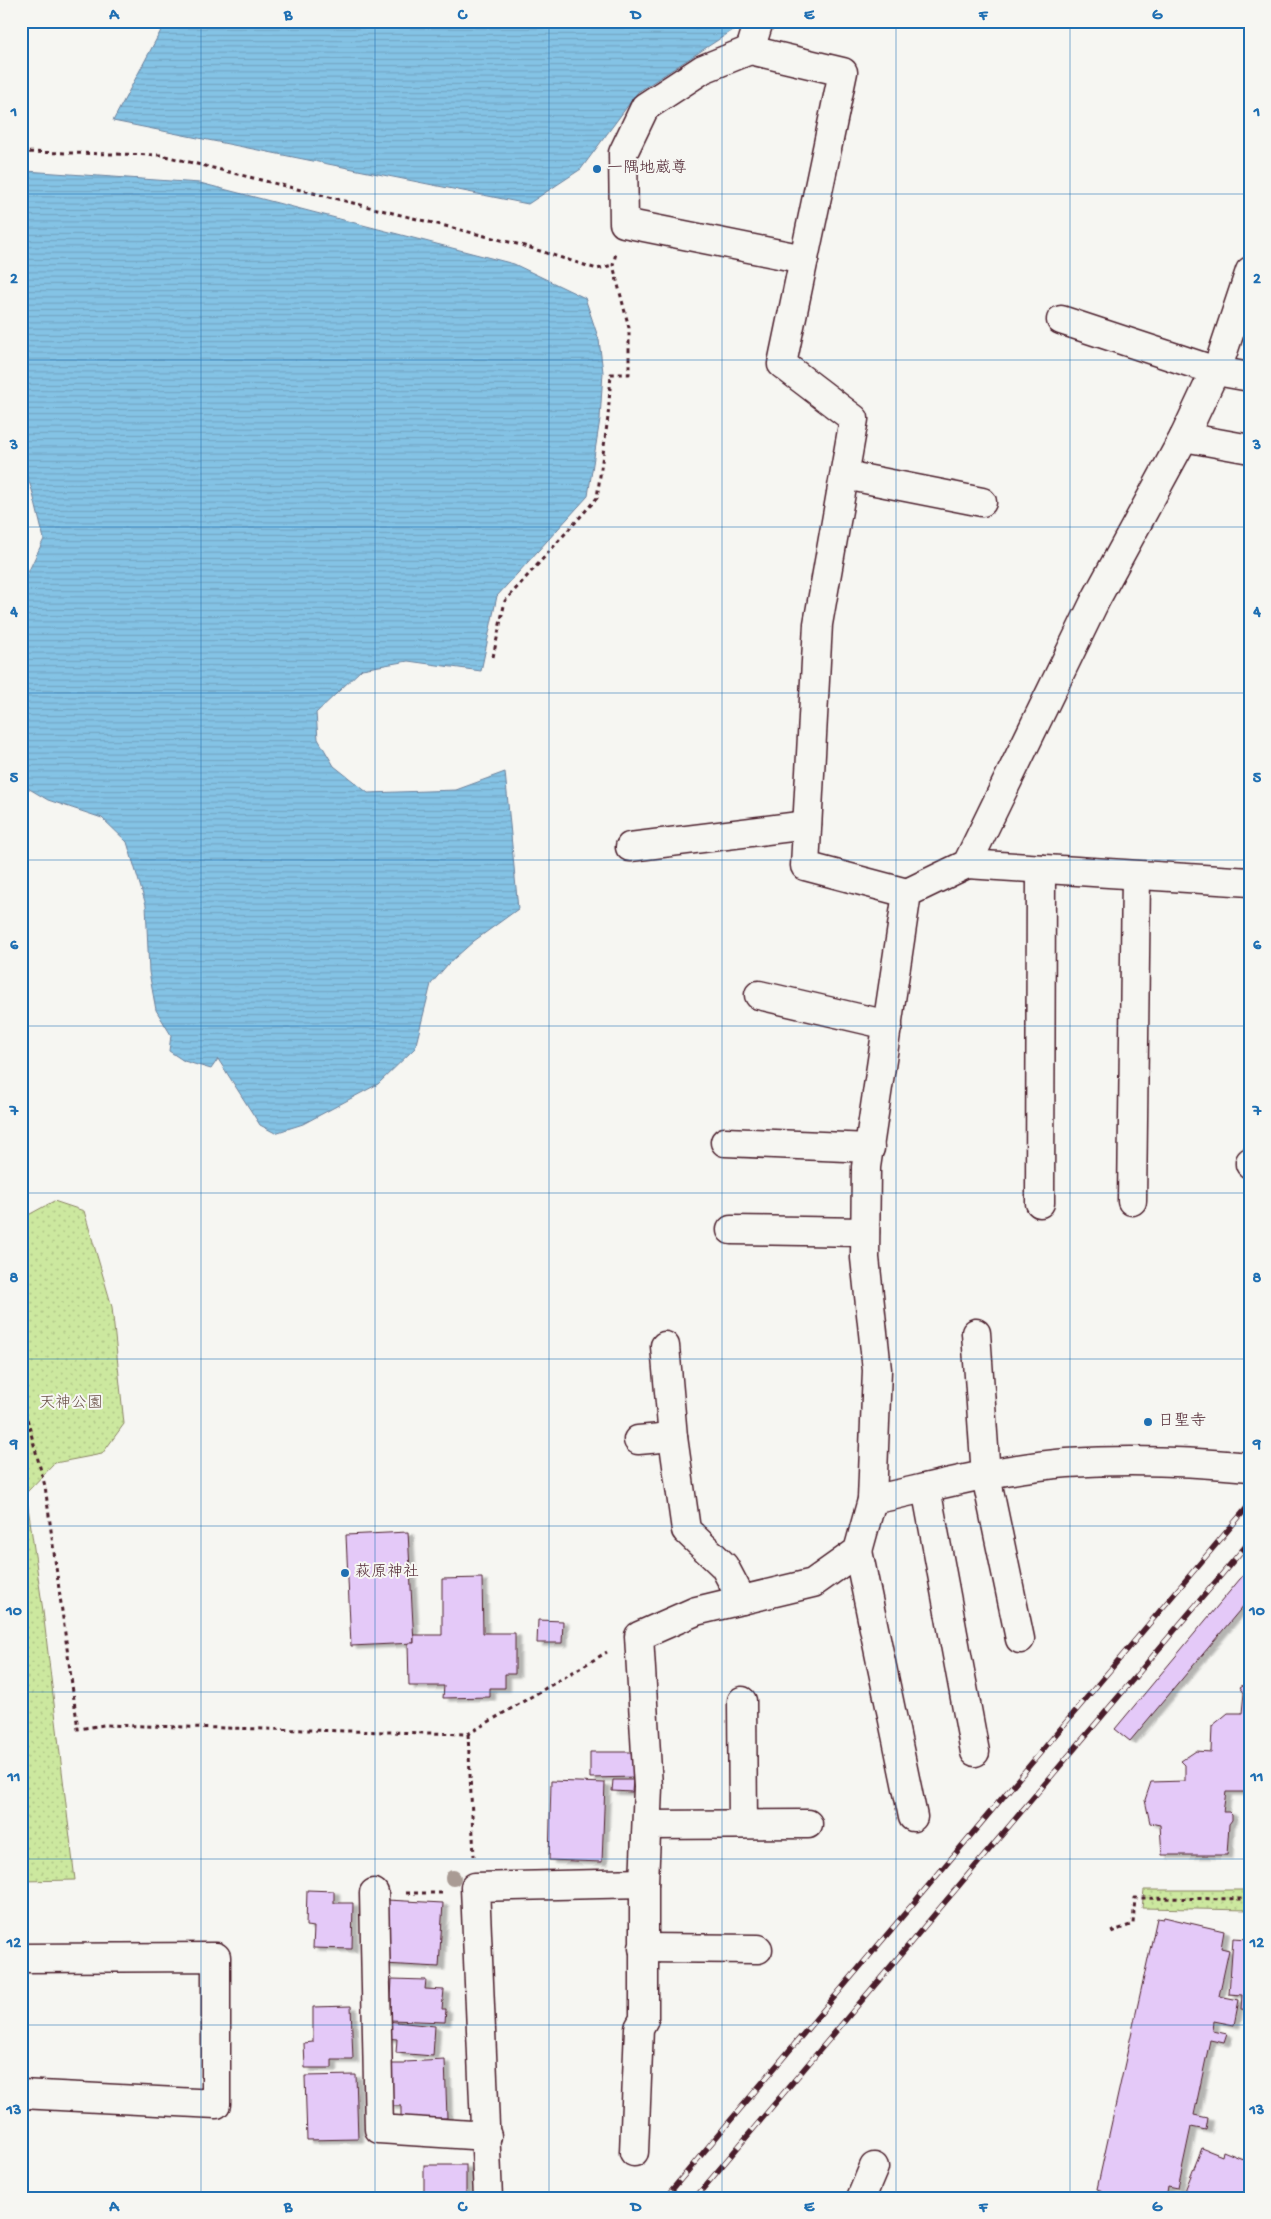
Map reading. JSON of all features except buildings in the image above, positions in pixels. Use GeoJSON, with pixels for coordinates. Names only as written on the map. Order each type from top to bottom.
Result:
{"type":"FeatureCollection","features":[{"type":"Feature","properties":{"kind":"street"},"geometry":{"type":"LineString","coordinates":[[750,50],[759,21]]}},
{"type":"Feature","properties":{"kind":"street"},"geometry":{"type":"LineString","coordinates":[[804,259],[624,223],[623,153],[645,107],[704,68],[750,50],[844,72],[782,364],[854,419],[818,624],[805,866],[908,893],[967,864],[1250,882]]}},
{"type":"Feature","properties":{"kind":"street"},"geometry":{"type":"LineString","coordinates":[[967,864],[1096,599],[1184,437],[1216,371],[1250,271]]}},
{"type":"Feature","properties":{"kind":"street"},"geometry":{"type":"LineString","coordinates":[[1061,320],[1216,371],[1250,377]]}},
{"type":"Feature","properties":{"kind":"street"},"geometry":{"type":"LineString","coordinates":[[1184,437],[1250,449]]}},
{"type":"Feature","properties":{"kind":"street"},"geometry":{"type":"LineString","coordinates":[[845,475],[982,502]]}},
{"type":"Feature","properties":{"kind":"street"},"geometry":{"type":"LineString","coordinates":[[630,846],[807,825]]}},
{"type":"Feature","properties":{"kind":"street"},"geometry":{"type":"LineString","coordinates":[[1040,1203],[1041,869]]}},
{"type":"Feature","properties":{"kind":"street"},"geometry":{"type":"LineString","coordinates":[[1132,1201],[1136,876]]}},
{"type":"Feature","properties":{"kind":"street"},"geometry":{"type":"LineString","coordinates":[[908,893],[866,1167],[865,1258],[877,1370],[872,1500],[858,1552],[913,1817]]}},
{"type":"Feature","properties":{"kind":"street"},"geometry":{"type":"LineString","coordinates":[[759,996],[888,1025]]}},
{"type":"Feature","properties":{"kind":"street"},"geometry":{"type":"LineString","coordinates":[[725,1142],[870,1148]]}},
{"type":"Feature","properties":{"kind":"street"},"geometry":{"type":"LineString","coordinates":[[731,1230],[866,1232]]}},
{"type":"Feature","properties":{"kind":"street"},"geometry":{"type":"LineString","coordinates":[[976,1333],[986,1476],[1020,1639]]}},
{"type":"Feature","properties":{"kind":"street"},"geometry":{"type":"LineString","coordinates":[[665,1346],[673,1437],[686,1530],[724,1566],[742,1600]]}},
{"type":"Feature","properties":{"kind":"street"},"geometry":{"type":"LineString","coordinates":[[638,1440],[673,1437]]}},
{"type":"Feature","properties":{"kind":"street"},"geometry":{"type":"LineString","coordinates":[[872,1500],[986,1476],[1065,1464],[1126,1460],[1240,1466],[1250,1445]]}},
{"type":"Feature","properties":{"kind":"street"},"geometry":{"type":"LineString","coordinates":[[926,1488],[975,1752]]}},
{"type":"Feature","properties":{"kind":"street"},"geometry":{"type":"LineString","coordinates":[[634,2152],[639,2028],[644,2019],[644,1883],[648,1787],[639,1636],[696,1611],[813,1583],[858,1552]]}},
{"type":"Feature","properties":{"kind":"street"},"geometry":{"type":"LineString","coordinates":[[742,1701],[743,1824]]}},
{"type":"Feature","properties":{"kind":"street"},"geometry":{"type":"LineString","coordinates":[[647,1825],[808,1824]]}},
{"type":"Feature","properties":{"kind":"street"},"geometry":{"type":"LineString","coordinates":[[488,2198],[487,2136],[475,1890],[644,1883]]}},
{"type":"Feature","properties":{"kind":"street"},"geometry":{"type":"LineString","coordinates":[[374,1893],[379,2129],[487,2136]]}},
{"type":"Feature","properties":{"kind":"street"},"geometry":{"type":"LineString","coordinates":[[643,1948],[758,1949]]}},
{"type":"Feature","properties":{"kind":"street"},"geometry":{"type":"LineString","coordinates":[[21,1958],[216,1957],[216,2104],[21,2094]]}},
{"type":"Feature","properties":{"kind":"street"},"geometry":{"type":"LineString","coordinates":[[861,2198],[874,2167]]}},
{"type":"Feature","properties":{"kind":"path"},"geometry":{"type":"LineString","coordinates":[[21,152],[161,155],[521,245],[597,269],[613,265]]}},
{"type":"Feature","properties":{"kind":"path"},"geometry":{"type":"LineString","coordinates":[[493,658],[505,601],[597,498],[608,417],[611,374],[629,374],[629,328],[613,265],[624,223]]}},
{"type":"Feature","properties":{"kind":"path"},"geometry":{"type":"LineString","coordinates":[[21,1396],[45,1486],[78,1730],[104,1724],[468,1734],[624,1642],[639,1636]]}},
{"type":"Feature","properties":{"kind":"path"},"geometry":{"type":"LineString","coordinates":[[374,1893],[475,1890],[468,1734]]}},
{"type":"Feature","properties":{"kind":"path"},"geometry":{"type":"LineString","coordinates":[[1110,1932],[1133,1924],[1135,1898],[1250,1900]]}},
{"type":"Feature","properties":{"kind":"green space","name":"天神公園"},"geometry":{"type":"Polygon","coordinates":[[[54,1201],[84,1211],[112,1307],[124,1424],[102,1454],[55,1463],[26,1493],[43,1611],[75,1880],[21,1881],[21,1219],[54,1201]]]}},
{"type":"Feature","properties":{"kind":"green space"},"geometry":{"type":"Polygon","coordinates":[[[1144,1890],[1250,1890],[1250,1910],[1142,1908],[1144,1890]]]}},
{"type":"Feature","properties":{"kind":"water"},"geometry":{"type":"Polygon","coordinates":[[[166,21],[735,21],[741,25],[638,92],[581,169],[528,204],[113,121],[166,21]]]}},
{"type":"Feature","properties":{"kind":"water"},"geometry":{"type":"Polygon","coordinates":[[[21,172],[200,183],[514,264],[585,298],[599,340],[603,372],[600,419],[588,496],[497,596],[481,671],[408,661],[362,669],[316,713],[318,739],[334,766],[368,793],[456,790],[505,772],[518,909],[474,941],[448,964],[431,984],[415,1048],[378,1084],[303,1124],[275,1133],[260,1125],[218,1059],[211,1069],[184,1061],[169,1051],[171,1035],[156,1010],[149,972],[146,905],[127,842],[102,818],[48,800],[21,784],[21,587],[44,539],[32,490],[21,460],[21,172]]]}},
{"type":"Feature","properties":{"kind":"railway"},"geometry":{"type":"LineString","coordinates":[[665,2198],[1250,1504]]}},
{"type":"Feature","properties":{"kind":"railway"},"geometry":{"type":"LineString","coordinates":[[695,2198],[1250,1541]]}},
{"type":"Feature","properties":{"kind":"place","name":"一隅地蔵尊"},"geometry":{"type":"Point","coordinates":[597,169]}},
{"type":"Feature","properties":{"kind":"place","name":"日聖寺"},"geometry":{"type":"Point","coordinates":[1148,1422]}},
{"type":"Feature","properties":{"kind":"place","name":"萩原神社"},"geometry":{"type":"Point","coordinates":[345,1573]}}]}
